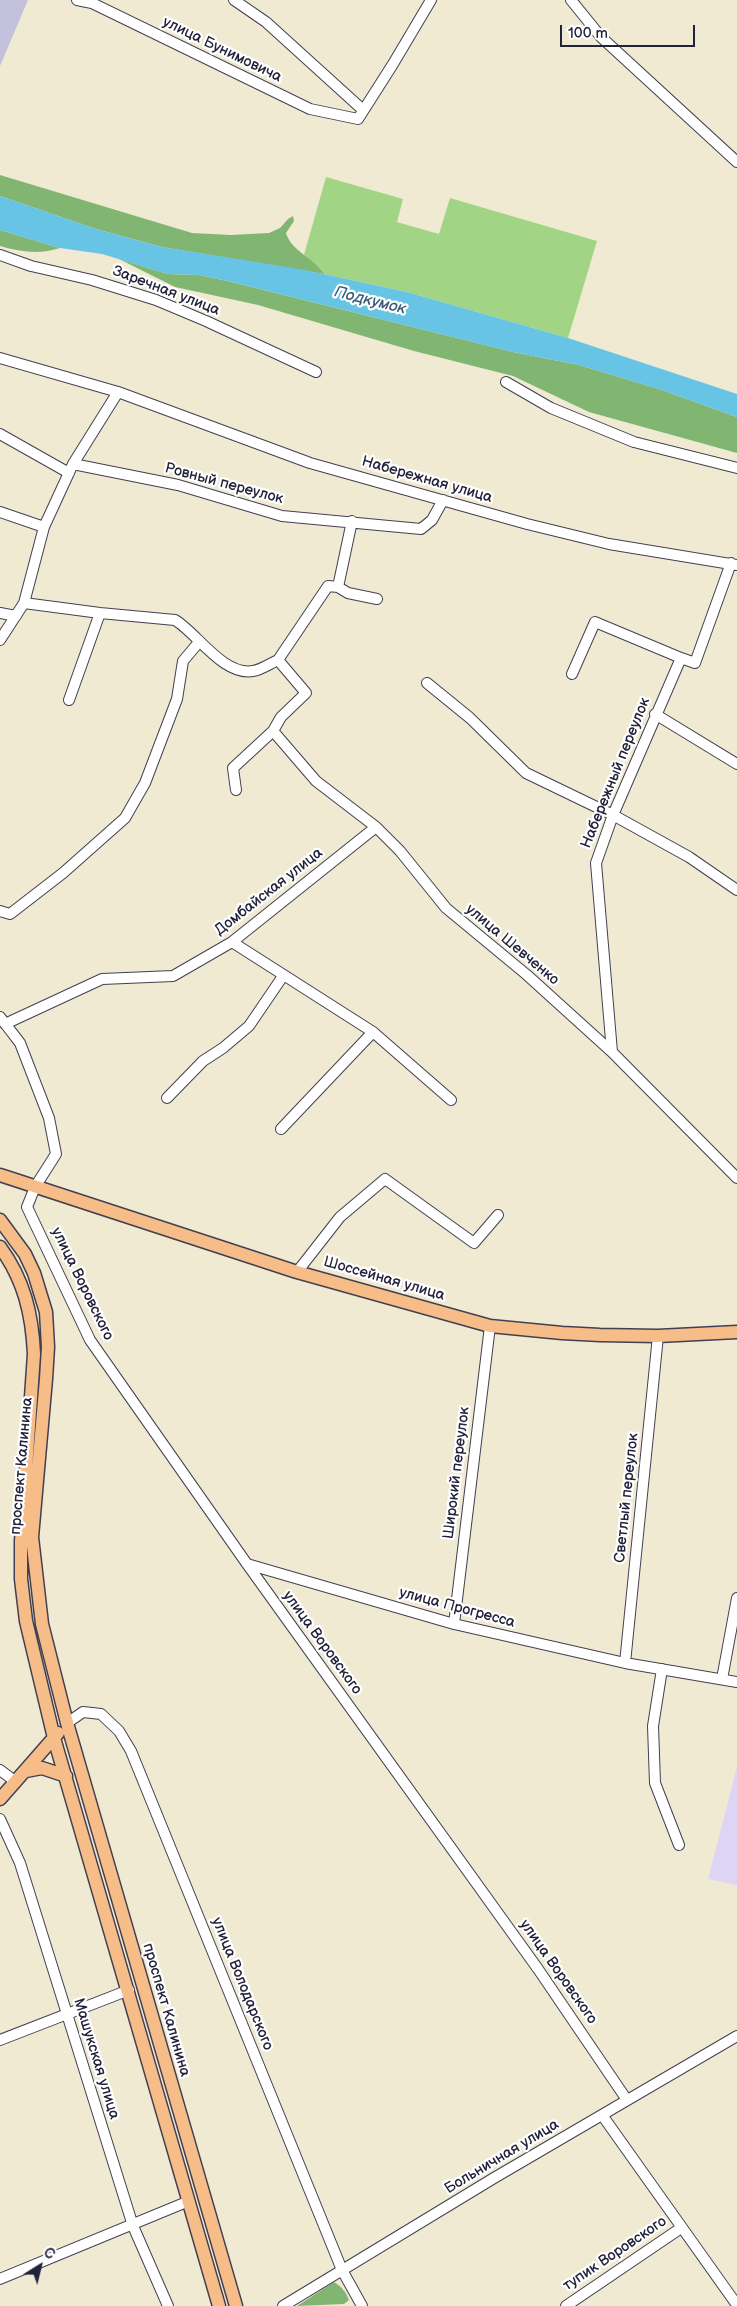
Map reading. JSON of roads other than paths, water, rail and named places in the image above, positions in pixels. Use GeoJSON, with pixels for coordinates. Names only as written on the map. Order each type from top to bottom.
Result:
{"type":"FeatureCollection","features":[{"type":"Feature","properties":{"kind":"main road","name":"Шоссейная улица"},"geometry":{"type":"LineString","coordinates":[[2,1177],[143,1220],[297,1272],[490,1326],[562,1333],[658,1336],[737,1332]]}},
{"type":"Feature","properties":{"kind":"main road","name":"проспект Калинина"},"geometry":{"type":"LineString","coordinates":[[0,1220],[25,1254],[34,1272],[46,1312],[46,1371],[32,1537],[42,1624],[67,1723],[236,2306]]}},
{"type":"Feature","properties":{"kind":"main road","name":"проспект Калинина"},"geometry":{"type":"LineString","coordinates":[[0,1247],[22,1283],[33,1325],[34,1354],[20,1541],[21,1579],[28,1629],[54,1738],[129,1990],[219,2306]]}},
{"type":"Feature","properties":{"kind":"main road"},"geometry":{"type":"LineString","coordinates":[[0,1799],[67,1723]]}},
{"type":"Feature","properties":{"kind":"main road"},"geometry":{"type":"LineString","coordinates":[[26,1771],[42,1768],[66,1776]]}},
{"type":"Feature","properties":{"kind":"street","name":"улица Бунимовича"},"geometry":{"type":"LineString","coordinates":[[76,0],[92,3],[310,109],[360,114]]}},
{"type":"Feature","properties":{"kind":"street"},"geometry":{"type":"LineString","coordinates":[[234,0],[266,22],[360,114],[394,64],[431,0]]}},
{"type":"Feature","properties":{"kind":"street"},"geometry":{"type":"LineString","coordinates":[[570,0],[601,37],[737,162]]}},
{"type":"Feature","properties":{"kind":"street","name":"Заречная улица"},"geometry":{"type":"LineString","coordinates":[[0,255],[31,266],[92,280],[156,300],[316,372]]}},
{"type":"Feature","properties":{"kind":"street","name":"Набережная улица"},"geometry":{"type":"LineString","coordinates":[[0,358],[118,392],[310,462],[527,524],[609,544],[735,564]]}},
{"type":"Feature","properties":{"kind":"street"},"geometry":{"type":"LineString","coordinates":[[506,382],[551,408],[634,442],[737,468]]}},
{"type":"Feature","properties":{"kind":"street"},"geometry":{"type":"LineString","coordinates":[[0,640],[24,603],[44,527],[71,469],[118,392]]}},
{"type":"Feature","properties":{"kind":"street","name":"Ровный переулок"},"geometry":{"type":"LineString","coordinates":[[0,434],[71,469],[178,486],[282,516],[422,529],[432,520],[443,500]]}},
{"type":"Feature","properties":{"kind":"street"},"geometry":{"type":"LineString","coordinates":[[0,512],[44,527]]}},
{"type":"Feature","properties":{"kind":"street"},"geometry":{"type":"LineString","coordinates":[[338,587],[352,521]]}},
{"type":"Feature","properties":{"kind":"street"},"geometry":{"type":"LineString","coordinates":[[572,674],[595,622],[695,663],[735,564]]}},
{"type":"Feature","properties":{"kind":"street"},"geometry":{"type":"LineString","coordinates":[[24,603],[175,620],[185,626],[210,654],[236,668],[252,671],[278,660],[328,586],[338,587],[348,593],[377,598]]}},
{"type":"Feature","properties":{"kind":"street"},"geometry":{"type":"LineString","coordinates":[[0,613],[16,616]]}},
{"type":"Feature","properties":{"kind":"street"},"geometry":{"type":"LineString","coordinates":[[69,700],[100,613]]}},
{"type":"Feature","properties":{"kind":"street"},"geometry":{"type":"LineString","coordinates":[[1,912],[10,914],[63,873],[125,818],[145,783],[177,699],[183,661],[200,642]]}},
{"type":"Feature","properties":{"kind":"street","name":"Набережный переулок"},"geometry":{"type":"LineString","coordinates":[[612,1052],[596,863],[655,714],[681,658]]}},
{"type":"Feature","properties":{"kind":"street"},"geometry":{"type":"LineString","coordinates":[[236,790],[233,768],[273,731],[281,718],[306,692],[278,660]]}},
{"type":"Feature","properties":{"kind":"street"},"geometry":{"type":"LineString","coordinates":[[427,683],[470,718],[526,773],[613,816],[689,857],[737,890]]}},
{"type":"Feature","properties":{"kind":"street"},"geometry":{"type":"LineString","coordinates":[[655,714],[737,764]]}},
{"type":"Feature","properties":{"kind":"street","name":"улица Шевченко"},"geometry":{"type":"LineString","coordinates":[[273,731],[316,782],[376,827],[400,851],[446,908],[527,975],[612,1052],[737,1178]]}},
{"type":"Feature","properties":{"kind":"street","name":"Домбайская улица"},"geometry":{"type":"LineString","coordinates":[[3,1021],[102,979],[173,976],[232,942],[376,827]]}},
{"type":"Feature","properties":{"kind":"street"},"geometry":{"type":"LineString","coordinates":[[232,942],[373,1032],[451,1100]]}},
{"type":"Feature","properties":{"kind":"street"},"geometry":{"type":"LineString","coordinates":[[167,1098],[203,1061],[223,1048],[249,1026],[283,976]]}},
{"type":"Feature","properties":{"kind":"street"},"geometry":{"type":"LineString","coordinates":[[3,1021],[20,1043],[49,1118],[56,1154],[34,1187]]}},
{"type":"Feature","properties":{"kind":"street"},"geometry":{"type":"LineString","coordinates":[[281,1129],[373,1032]]}},
{"type":"Feature","properties":{"kind":"street"},"geometry":{"type":"LineString","coordinates":[[297,1272],[340,1217],[385,1179],[474,1243],[498,1215]]}},
{"type":"Feature","properties":{"kind":"street","name":"улица Воровского"},"geometry":{"type":"LineString","coordinates":[[34,1187],[27,1207],[90,1340],[247,1564],[532,1961],[627,2100]]}},
{"type":"Feature","properties":{"kind":"street","name":"Широкий переулок"},"geometry":{"type":"LineString","coordinates":[[454,1624],[490,1326]]}},
{"type":"Feature","properties":{"kind":"street","name":"Светлый переулок"},"geometry":{"type":"LineString","coordinates":[[626,1663],[658,1336]]}},
{"type":"Feature","properties":{"kind":"street","name":"улица Прогресса"},"geometry":{"type":"LineString","coordinates":[[247,1564],[454,1624],[626,1663],[737,1682]]}},
{"type":"Feature","properties":{"kind":"street"},"geometry":{"type":"LineString","coordinates":[[722,1679],[737,1598]]}},
{"type":"Feature","properties":{"kind":"street"},"geometry":{"type":"LineString","coordinates":[[662,1669],[653,1726],[655,1783],[679,1846]]}},
{"type":"Feature","properties":{"kind":"street","name":"улица Володарского"},"geometry":{"type":"LineString","coordinates":[[67,1723],[83,1712],[100,1714],[119,1731],[131,1751],[342,2270],[362,2306]]}},
{"type":"Feature","properties":{"kind":"street"},"geometry":{"type":"LineString","coordinates":[[0,1770],[16,1782]]}},
{"type":"Feature","properties":{"kind":"street","name":"Машукская улица"},"geometry":{"type":"LineString","coordinates":[[0,1820],[20,1863],[133,2226],[168,2306]]}},
{"type":"Feature","properties":{"kind":"street"},"geometry":{"type":"LineString","coordinates":[[0,2040],[129,1990]]}},
{"type":"Feature","properties":{"kind":"street","name":"Больничная улица"},"geometry":{"type":"LineString","coordinates":[[283,2306],[602,2114],[737,2036]]}},
{"type":"Feature","properties":{"kind":"street"},"geometry":{"type":"LineString","coordinates":[[602,2114],[737,2305]]}},
{"type":"Feature","properties":{"kind":"street"},"geometry":{"type":"LineString","coordinates":[[0,2279],[133,2226],[189,2201]]}},
{"type":"Feature","properties":{"kind":"street","name":"тупик Воровского"},"geometry":{"type":"LineString","coordinates":[[566,2306],[681,2228]]}},
{"type":"Feature","properties":{"kind":"water","name":"Подкумок"},"geometry":{"type":"Polygon","coordinates":[[[0,196],[96,229],[162,247],[300,269],[407,292],[568,338],[737,394],[737,417],[659,389],[579,365],[513,352],[236,283],[200,275],[168,274],[102,254],[60,248],[0,230],[0,196]]]}}]}
